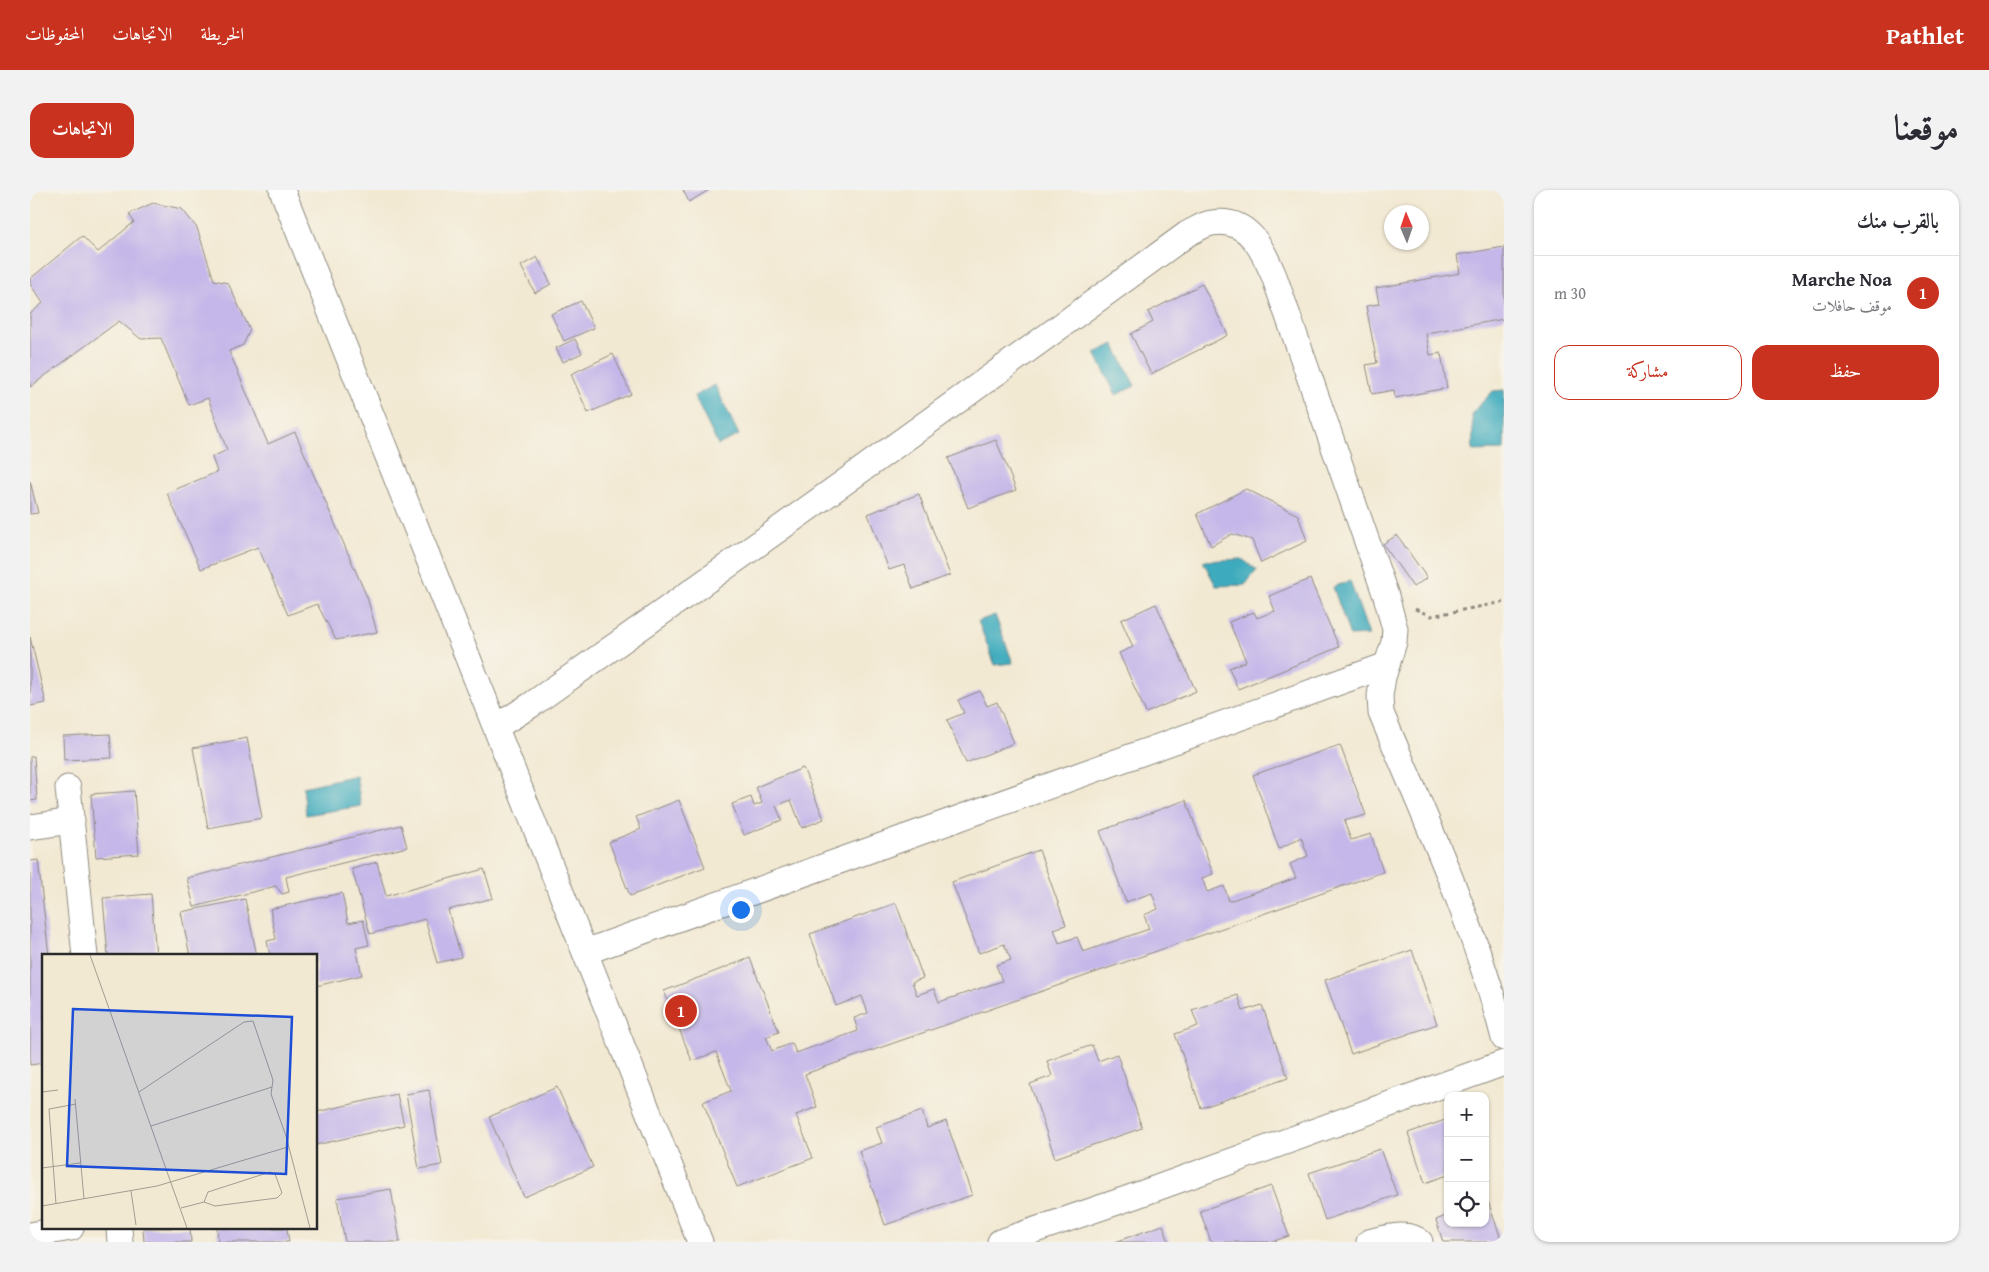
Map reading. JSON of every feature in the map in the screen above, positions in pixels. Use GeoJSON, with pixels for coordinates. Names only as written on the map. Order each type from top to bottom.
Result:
{"type":"FeatureCollection","features":[{"type":"Feature","properties":{"kind":"street"},"geometry":{"type":"LineString","coordinates":[[282,190],[700,1242]]}},
{"type":"Feature","properties":{"kind":"street"},"geometry":{"type":"LineString","coordinates":[[496,727],[531,705],[784,527],[1187,234],[1210,223],[1226,222],[1244,229],[1263,248],[1386,596],[1395,628],[1394,642],[1380,696],[1381,714],[1465,916],[1491,990],[1504,1038]]}},
{"type":"Feature","properties":{"kind":"street"},"geometry":{"type":"LineString","coordinates":[[585,952],[1387,665]]}},
{"type":"Feature","properties":{"kind":"street"},"geometry":{"type":"LineString","coordinates":[[68,788],[85,954]]}},
{"type":"Feature","properties":{"kind":"street"},"geometry":{"type":"LineString","coordinates":[[30,827],[72,821]]}},
{"type":"Feature","properties":{"kind":"street"},"geometry":{"type":"LineString","coordinates":[[1000,1242],[1129,1198],[1504,1063]]}},
{"type":"Feature","properties":{"kind":"street"},"geometry":{"type":"LineString","coordinates":[[30,1235],[59,1230]]}},
{"type":"Feature","properties":{"kind":"street"},"geometry":{"type":"LineString","coordinates":[[1370,1242],[1406,1236],[1416,1238],[1420,1242]]}},
{"type":"Feature","properties":{"kind":"path"},"geometry":{"type":"LineString","coordinates":[[1386,596],[1431,616],[1504,602]]}},
{"type":"Feature","properties":{"kind":"water"},"geometry":{"type":"Polygon","coordinates":[[[1114,344],[1135,386],[1116,395],[1095,353],[1114,344]]]}},
{"type":"Feature","properties":{"kind":"water"},"geometry":{"type":"Polygon","coordinates":[[[715,385],[739,435],[718,445],[694,396],[715,385]]]}},
{"type":"Feature","properties":{"kind":"water"},"geometry":{"type":"Polygon","coordinates":[[[1504,390],[1504,450],[1473,451],[1472,413],[1493,391],[1504,390]]]}},
{"type":"Feature","properties":{"kind":"water"},"geometry":{"type":"Polygon","coordinates":[[[1242,559],[1257,570],[1245,585],[1216,586],[1203,561],[1242,559]]]}},
{"type":"Feature","properties":{"kind":"water"},"geometry":{"type":"Polygon","coordinates":[[[1350,581],[1369,635],[1350,636],[1333,587],[1350,581]]]}},
{"type":"Feature","properties":{"kind":"water"},"geometry":{"type":"Polygon","coordinates":[[[995,615],[1013,663],[995,665],[978,621],[995,615]]]}},
{"type":"Feature","properties":{"kind":"water"},"geometry":{"type":"Polygon","coordinates":[[[356,775],[361,806],[306,815],[303,787],[356,775]]]}},
{"type":"Feature","properties":{"kind":"building"},"geometry":{"type":"Polygon","coordinates":[[[683,190],[709,190],[689,202],[683,190]]]}},
{"type":"Feature","properties":{"kind":"building"},"geometry":{"type":"Polygon","coordinates":[[[153,203],[182,209],[197,228],[214,280],[228,283],[250,330],[243,345],[229,351],[268,444],[295,432],[367,597],[377,632],[336,640],[317,604],[288,615],[258,547],[201,569],[167,493],[217,472],[212,457],[227,450],[208,398],[189,405],[161,338],[141,339],[119,321],[30,387],[30,314],[43,303],[30,284],[30,279],[82,236],[98,252],[134,222],[129,214],[153,203]]]}},
{"type":"Feature","properties":{"kind":"building"},"geometry":{"type":"Polygon","coordinates":[[[1504,247],[1504,319],[1426,333],[1430,355],[1441,353],[1447,388],[1395,398],[1394,390],[1372,394],[1366,365],[1377,363],[1366,306],[1379,304],[1376,288],[1460,273],[1457,255],[1504,247]]]}},
{"type":"Feature","properties":{"kind":"building"},"geometry":{"type":"Polygon","coordinates":[[[537,257],[551,284],[535,293],[521,266],[537,257]]]}},
{"type":"Feature","properties":{"kind":"building"},"geometry":{"type":"Polygon","coordinates":[[[1202,284],[1228,335],[1151,374],[1131,334],[1153,322],[1148,312],[1202,284]]]}},
{"type":"Feature","properties":{"kind":"building"},"geometry":{"type":"Polygon","coordinates":[[[581,301],[594,328],[564,341],[551,314],[581,301]]]}},
{"type":"Feature","properties":{"kind":"building"},"geometry":{"type":"Polygon","coordinates":[[[575,339],[582,353],[563,362],[556,348],[575,339]]]}},
{"type":"Feature","properties":{"kind":"building"},"geometry":{"type":"Polygon","coordinates":[[[613,354],[631,394],[588,413],[571,374],[613,354]]]}},
{"type":"Feature","properties":{"kind":"building"},"geometry":{"type":"Polygon","coordinates":[[[996,440],[1016,490],[968,508],[948,458],[996,440]]]}},
{"type":"Feature","properties":{"kind":"building"},"geometry":{"type":"Polygon","coordinates":[[[30,481],[38,513],[30,514],[30,481]]]}},
{"type":"Feature","properties":{"kind":"building"},"geometry":{"type":"Polygon","coordinates":[[[1246,489],[1298,515],[1307,541],[1261,563],[1252,540],[1232,534],[1211,546],[1197,514],[1246,489]]]}},
{"type":"Feature","properties":{"kind":"building"},"geometry":{"type":"Polygon","coordinates":[[[919,494],[950,575],[913,589],[904,565],[889,570],[868,514],[919,494]]]}},
{"type":"Feature","properties":{"kind":"building"},"geometry":{"type":"Polygon","coordinates":[[[1397,535],[1427,578],[1413,587],[1383,544],[1397,535]]]}},
{"type":"Feature","properties":{"kind":"building"},"geometry":{"type":"Polygon","coordinates":[[[1310,579],[1339,647],[1238,689],[1229,668],[1246,661],[1229,622],[1254,612],[1257,618],[1275,611],[1269,596],[1310,579]]]}},
{"type":"Feature","properties":{"kind":"building"},"geometry":{"type":"Polygon","coordinates":[[[1156,604],[1196,691],[1146,713],[1119,653],[1133,647],[1121,620],[1156,604]]]}},
{"type":"Feature","properties":{"kind":"building"},"geometry":{"type":"Polygon","coordinates":[[[30,637],[46,703],[30,706],[30,637]]]}},
{"type":"Feature","properties":{"kind":"building"},"geometry":{"type":"Polygon","coordinates":[[[980,691],[987,706],[997,702],[1014,743],[966,763],[947,720],[964,713],[958,700],[980,691]]]}},
{"type":"Feature","properties":{"kind":"building"},"geometry":{"type":"Polygon","coordinates":[[[110,734],[112,758],[64,760],[63,736],[110,734]]]}},
{"type":"Feature","properties":{"kind":"building"},"geometry":{"type":"Polygon","coordinates":[[[247,738],[262,818],[208,828],[193,748],[247,738]]]}},
{"type":"Feature","properties":{"kind":"building"},"geometry":{"type":"Polygon","coordinates":[[[1340,745],[1366,815],[1344,821],[1351,840],[1371,834],[1383,872],[805,1074],[817,1107],[796,1115],[813,1158],[737,1187],[703,1102],[731,1091],[716,1052],[692,1061],[664,991],[750,958],[779,1032],[766,1037],[772,1051],[792,1043],[796,1053],[858,1031],[854,1018],[868,1013],[862,996],[836,1006],[810,934],[896,903],[923,978],[912,982],[917,995],[934,989],[939,1002],[1002,981],[996,965],[1011,960],[1004,944],[979,953],[952,882],[1039,850],[1066,925],[1054,929],[1059,943],[1077,937],[1083,952],[1149,929],[1144,915],[1158,909],[1152,893],[1126,902],[1100,831],[1186,800],[1213,874],[1202,878],[1207,892],[1224,886],[1229,901],[1296,878],[1290,864],[1308,856],[1301,837],[1279,849],[1253,775],[1340,745]]]}},
{"type":"Feature","properties":{"kind":"building"},"geometry":{"type":"Polygon","coordinates":[[[34,756],[37,800],[30,801],[30,757],[34,756]]]}},
{"type":"Feature","properties":{"kind":"building"},"geometry":{"type":"Polygon","coordinates":[[[803,768],[824,819],[802,828],[791,800],[776,806],[782,820],[744,835],[732,804],[751,797],[754,806],[762,803],[756,787],[803,768]]]}},
{"type":"Feature","properties":{"kind":"building"},"geometry":{"type":"Polygon","coordinates":[[[134,791],[139,854],[96,857],[91,794],[134,791]]]}},
{"type":"Feature","properties":{"kind":"building"},"geometry":{"type":"Polygon","coordinates":[[[679,800],[705,867],[630,896],[609,842],[641,829],[636,817],[679,800]]]}},
{"type":"Feature","properties":{"kind":"building"},"geometry":{"type":"Polygon","coordinates":[[[401,825],[407,847],[286,877],[289,892],[282,894],[276,886],[194,907],[187,878],[401,825]]]}},
{"type":"Feature","properties":{"kind":"building"},"geometry":{"type":"Polygon","coordinates":[[[38,860],[49,954],[42,954],[42,1063],[30,1065],[30,861],[38,860]]]}},
{"type":"Feature","properties":{"kind":"building"},"geometry":{"type":"Polygon","coordinates":[[[377,862],[386,896],[484,869],[493,898],[448,910],[461,957],[437,963],[425,919],[370,934],[352,869],[377,862]]]}},
{"type":"Feature","properties":{"kind":"building"},"geometry":{"type":"Polygon","coordinates":[[[342,893],[348,923],[363,920],[369,945],[356,948],[362,975],[318,986],[318,954],[270,954],[267,941],[276,939],[270,909],[342,893]]]}},
{"type":"Feature","properties":{"kind":"building"},"geometry":{"type":"Polygon","coordinates":[[[151,894],[156,954],[108,954],[103,898],[151,894]]]}},
{"type":"Feature","properties":{"kind":"building"},"geometry":{"type":"Polygon","coordinates":[[[245,899],[257,954],[190,954],[181,912],[245,899]]]}},
{"type":"Feature","properties":{"kind":"building"},"geometry":{"type":"Polygon","coordinates":[[[1412,950],[1437,1024],[1351,1054],[1325,980],[1412,950]]]}},
{"type":"Feature","properties":{"kind":"building"},"geometry":{"type":"Polygon","coordinates":[[[1238,995],[1243,1011],[1262,1005],[1288,1078],[1201,1108],[1175,1034],[1198,1026],[1192,1010],[1238,995]]]}},
{"type":"Feature","properties":{"kind":"building"},"geometry":{"type":"Polygon","coordinates":[[[1092,1045],[1098,1061],[1117,1054],[1142,1128],[1055,1158],[1030,1084],[1052,1076],[1047,1061],[1092,1045]]]}},
{"type":"Feature","properties":{"kind":"building"},"geometry":{"type":"Polygon","coordinates":[[[557,1087],[593,1167],[524,1197],[489,1117],[557,1087]]]}},
{"type":"Feature","properties":{"kind":"building"},"geometry":{"type":"Polygon","coordinates":[[[429,1090],[442,1165],[419,1169],[406,1094],[429,1090]]]}},
{"type":"Feature","properties":{"kind":"building"},"geometry":{"type":"Polygon","coordinates":[[[397,1094],[404,1125],[318,1145],[318,1112],[397,1094]]]}},
{"type":"Feature","properties":{"kind":"building"},"geometry":{"type":"Polygon","coordinates":[[[922,1111],[927,1128],[946,1121],[972,1195],[885,1225],[859,1151],[882,1143],[876,1127],[922,1111]]]}},
{"type":"Feature","properties":{"kind":"building"},"geometry":{"type":"Polygon","coordinates":[[[1444,1120],[1444,1176],[1425,1183],[1408,1133],[1444,1120]]]}},
{"type":"Feature","properties":{"kind":"building"},"geometry":{"type":"Polygon","coordinates":[[[1380,1149],[1397,1195],[1325,1220],[1309,1173],[1380,1149]]]}},
{"type":"Feature","properties":{"kind":"building"},"geometry":{"type":"Polygon","coordinates":[[[1271,1186],[1289,1236],[1271,1242],[1211,1242],[1200,1211],[1271,1186]]]}},
{"type":"Feature","properties":{"kind":"building"},"geometry":{"type":"Polygon","coordinates":[[[391,1189],[400,1242],[345,1242],[337,1198],[391,1189]]]}},
{"type":"Feature","properties":{"kind":"building"},"geometry":{"type":"Polygon","coordinates":[[[1489,1204],[1502,1242],[1443,1242],[1436,1220],[1444,1217],[1444,1227],[1489,1227],[1489,1204]]]}},
{"type":"Feature","properties":{"kind":"building"},"geometry":{"type":"Polygon","coordinates":[[[1163,1225],[1169,1242],[1115,1242],[1163,1225]]]}},
{"type":"Feature","properties":{"kind":"building"},"geometry":{"type":"Polygon","coordinates":[[[143,1230],[190,1230],[191,1242],[144,1242],[143,1230]]]}},
{"type":"Feature","properties":{"kind":"building"},"geometry":{"type":"Polygon","coordinates":[[[217,1230],[287,1230],[289,1242],[218,1242],[217,1230]]]}},
{"type":"Feature","properties":{"kind":"place","name":"Marche Noa"},"geometry":{"type":"Point","coordinates":[681,1011]}}]}
